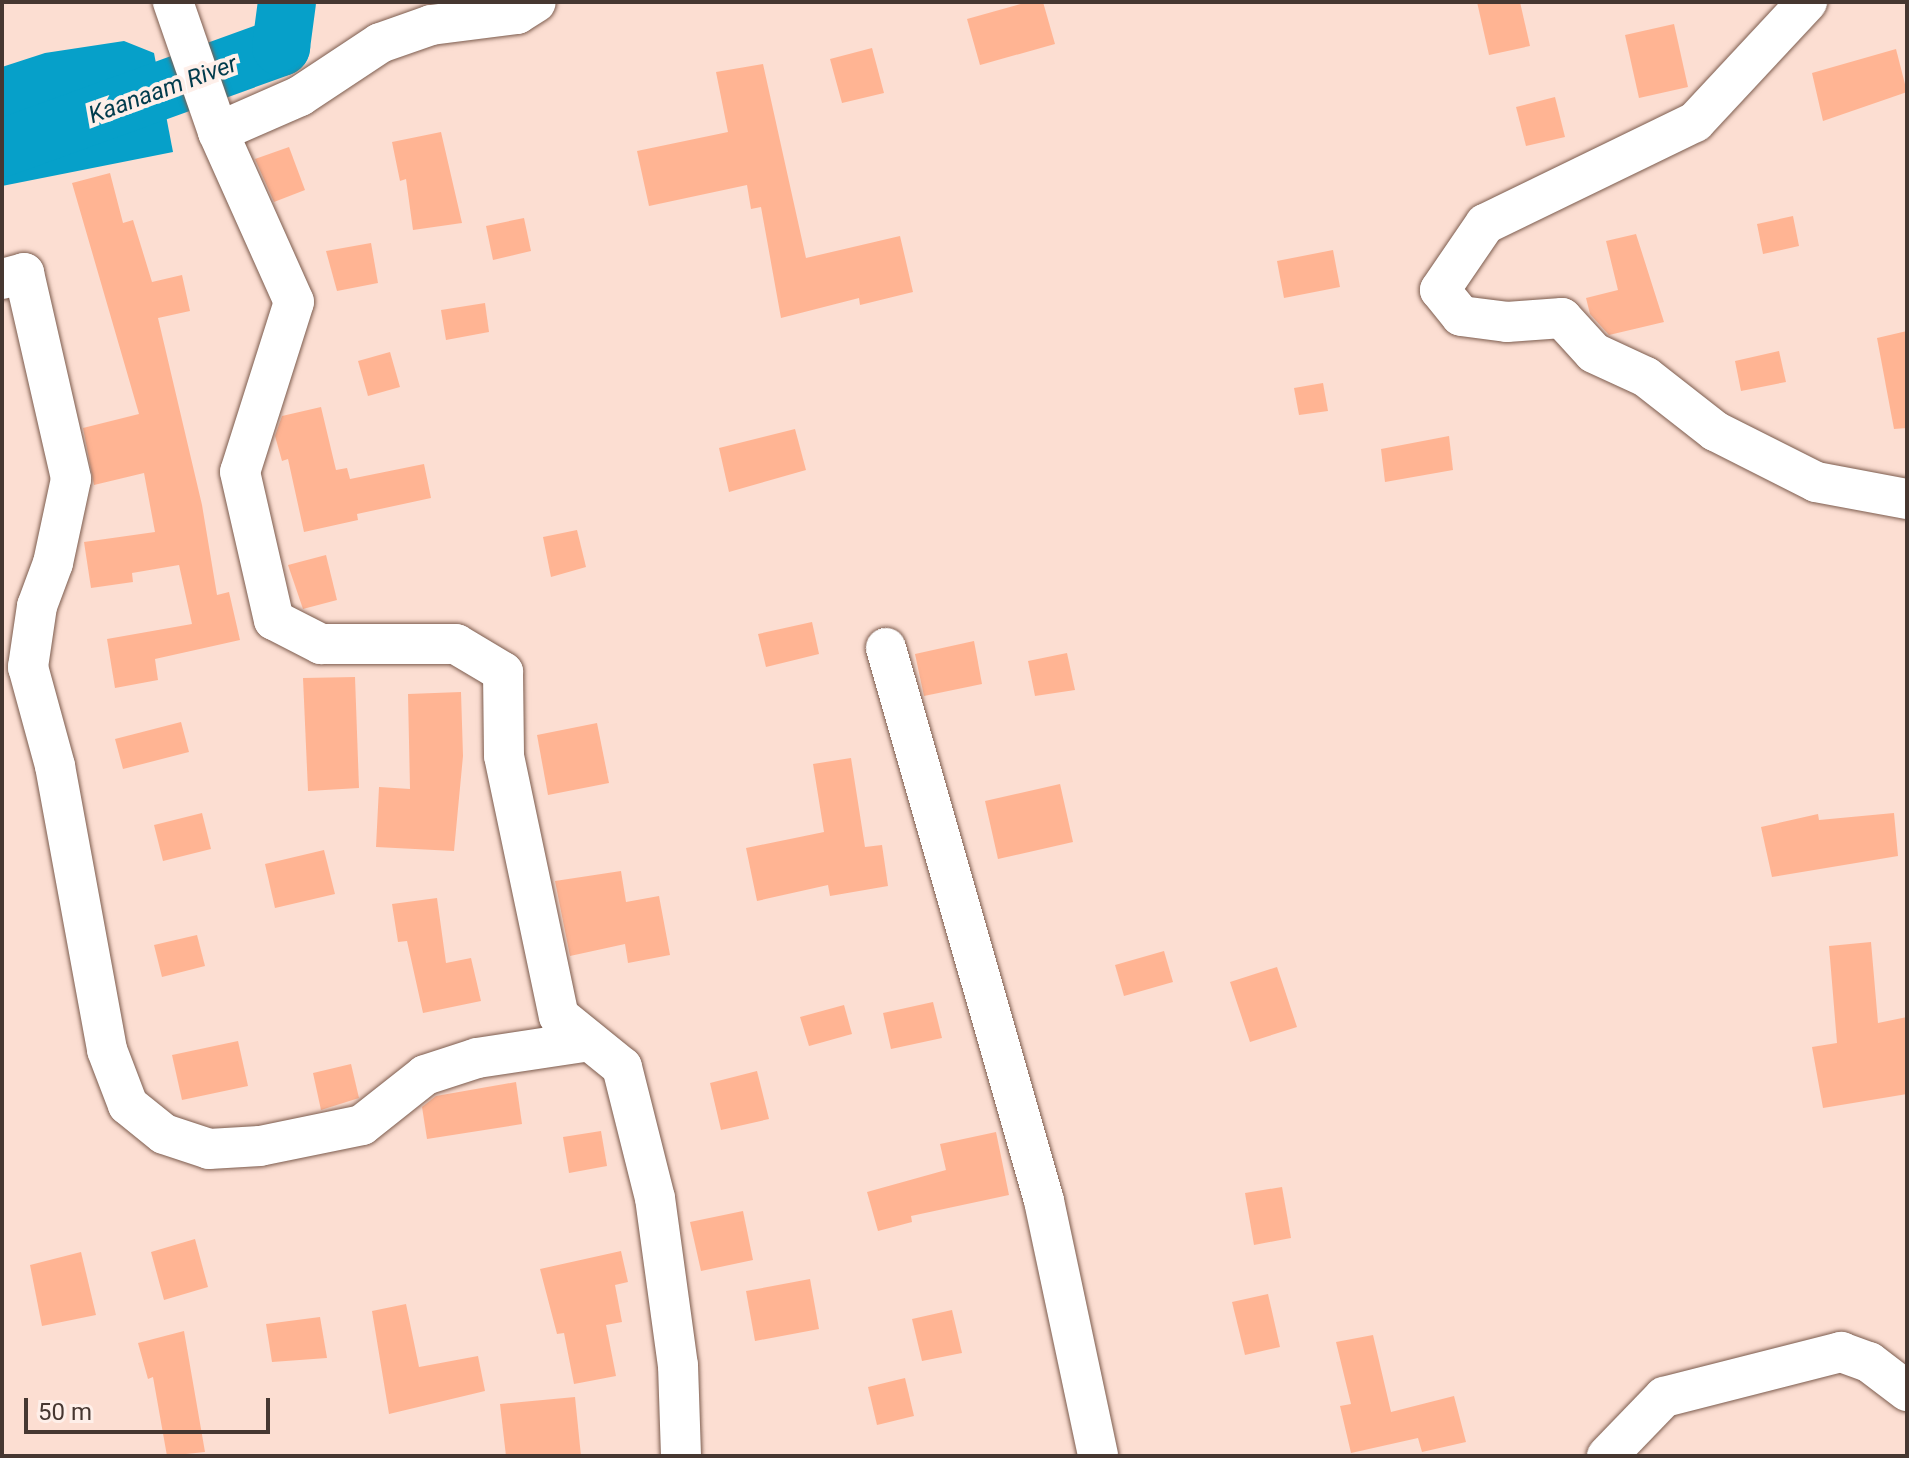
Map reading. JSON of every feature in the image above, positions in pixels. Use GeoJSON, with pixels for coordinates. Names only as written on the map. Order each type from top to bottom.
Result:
{"type":"FeatureCollection","features":[{"type":"Feature","properties":{"kind":"street"},"geometry":{"type":"LineString","coordinates":[[173,2],[218,132],[294,302],[240,472],[274,620],[321,644],[456,644],[503,672],[504,756],[559,1016],[622,1067],[655,1198],[678,1365],[681,1456]]}},
{"type":"Feature","properties":{"kind":"street"},"geometry":{"type":"LineString","coordinates":[[218,132],[300,96],[380,43],[431,25],[517,14],[536,2]]}},
{"type":"Feature","properties":{"kind":"street"},"geometry":{"type":"LineString","coordinates":[[1807,2],[1695,122],[1485,224],[1440,290],[1461,316],[1507,322],[1562,318],[1594,353],[1646,377],[1715,431],[1816,482],[1907,499]]}},
{"type":"Feature","properties":{"kind":"street"},"geometry":{"type":"LineString","coordinates":[[2,279],[24,273],[71,479],[53,563],[37,606],[28,667],[55,766],[107,1050],[128,1105],[164,1134],[209,1149],[260,1146],[362,1125],[425,1075],[477,1058],[589,1041]]}},
{"type":"Feature","properties":{"kind":"street"},"geometry":{"type":"LineString","coordinates":[[886,648],[1044,1201],[1098,1456]]}},
{"type":"Feature","properties":{"kind":"street"},"geometry":{"type":"LineString","coordinates":[[1607,1456],[1664,1397],[1841,1352],[1869,1362],[1907,1391]]}},
{"type":"Feature","properties":{"kind":"water"},"geometry":{"type":"Polygon","coordinates":[[[124,41],[154,53],[173,152],[2,186],[2,67],[45,53],[124,41]]]}},
{"type":"Feature","properties":{"kind":"building"},"geometry":{"type":"Polygon","coordinates":[[[1028,2],[1043,2],[1055,44],[980,65],[967,19],[1028,2]]]}},
{"type":"Feature","properties":{"kind":"building"},"geometry":{"type":"Polygon","coordinates":[[[1477,2],[1520,2],[1530,46],[1489,55],[1477,2]]]}},
{"type":"Feature","properties":{"kind":"building"},"geometry":{"type":"Polygon","coordinates":[[[1674,24],[1688,87],[1639,98],[1625,35],[1674,24]]]}},
{"type":"Feature","properties":{"kind":"building"},"geometry":{"type":"Polygon","coordinates":[[[872,48],[884,93],[842,103],[830,59],[872,48]]]}},
{"type":"Feature","properties":{"kind":"building"},"geometry":{"type":"Polygon","coordinates":[[[1896,49],[1907,92],[1823,121],[1812,73],[1896,49]]]}},
{"type":"Feature","properties":{"kind":"building"},"geometry":{"type":"Polygon","coordinates":[[[763,64],[806,258],[900,236],[913,292],[860,305],[859,298],[781,318],[761,207],[751,209],[747,185],[649,206],[637,151],[728,132],[716,72],[763,64]]]}},
{"type":"Feature","properties":{"kind":"building"},"geometry":{"type":"Polygon","coordinates":[[[1555,97],[1565,137],[1526,146],[1516,107],[1555,97]]]}},
{"type":"Feature","properties":{"kind":"building"},"geometry":{"type":"Polygon","coordinates":[[[441,132],[462,223],[413,230],[406,179],[400,181],[392,142],[441,132]]]}},
{"type":"Feature","properties":{"kind":"building"},"geometry":{"type":"Polygon","coordinates":[[[289,147],[305,190],[274,202],[255,159],[289,147]]]}},
{"type":"Feature","properties":{"kind":"building"},"geometry":{"type":"Polygon","coordinates":[[[110,173],[123,223],[133,220],[152,282],[182,275],[190,311],[158,318],[202,505],[217,595],[229,592],[240,640],[155,659],[158,680],[115,688],[107,639],[192,624],[179,565],[132,573],[133,582],[91,588],[84,542],[155,532],[144,473],[94,485],[83,428],[139,414],[72,183],[110,173]]]}},
{"type":"Feature","properties":{"kind":"building"},"geometry":{"type":"Polygon","coordinates":[[[1793,216],[1799,246],[1763,254],[1757,224],[1793,216]]]}},
{"type":"Feature","properties":{"kind":"building"},"geometry":{"type":"Polygon","coordinates":[[[524,218],[531,251],[493,260],[486,226],[524,218]]]}},
{"type":"Feature","properties":{"kind":"building"},"geometry":{"type":"Polygon","coordinates":[[[1636,234],[1664,322],[1609,335],[1590,314],[1586,298],[1618,290],[1606,241],[1636,234]]]}},
{"type":"Feature","properties":{"kind":"building"},"geometry":{"type":"Polygon","coordinates":[[[371,243],[378,283],[337,291],[326,251],[371,243]]]}},
{"type":"Feature","properties":{"kind":"building"},"geometry":{"type":"Polygon","coordinates":[[[1333,250],[1340,287],[1284,298],[1277,261],[1333,250]]]}},
{"type":"Feature","properties":{"kind":"building"},"geometry":{"type":"Polygon","coordinates":[[[485,303],[489,332],[446,340],[441,310],[485,303]]]}},
{"type":"Feature","properties":{"kind":"building"},"geometry":{"type":"Polygon","coordinates":[[[1907,331],[1907,428],[1894,429],[1877,338],[1907,331]]]}},
{"type":"Feature","properties":{"kind":"building"},"geometry":{"type":"Polygon","coordinates":[[[1779,351],[1786,382],[1741,391],[1735,361],[1779,351]]]}},
{"type":"Feature","properties":{"kind":"building"},"geometry":{"type":"Polygon","coordinates":[[[390,352],[400,387],[368,396],[358,361],[390,352]]]}},
{"type":"Feature","properties":{"kind":"building"},"geometry":{"type":"Polygon","coordinates":[[[1323,383],[1328,411],[1299,415],[1294,388],[1323,383]]]}},
{"type":"Feature","properties":{"kind":"building"},"geometry":{"type":"Polygon","coordinates":[[[321,407],[336,470],[347,468],[350,479],[424,464],[431,498],[357,514],[358,520],[304,532],[288,459],[282,461],[275,436],[282,416],[321,407]]]}},
{"type":"Feature","properties":{"kind":"building"},"geometry":{"type":"Polygon","coordinates":[[[795,429],[806,470],[729,492],[719,448],[795,429]]]}},
{"type":"Feature","properties":{"kind":"building"},"geometry":{"type":"Polygon","coordinates":[[[1449,436],[1453,470],[1385,482],[1381,449],[1449,436]]]}},
{"type":"Feature","properties":{"kind":"building"},"geometry":{"type":"Polygon","coordinates":[[[577,530],[586,567],[551,577],[543,537],[577,530]]]}},
{"type":"Feature","properties":{"kind":"building"},"geometry":{"type":"Polygon","coordinates":[[[326,555],[337,600],[303,609],[288,565],[326,555]]]}},
{"type":"Feature","properties":{"kind":"building"},"geometry":{"type":"Polygon","coordinates":[[[812,622],[819,654],[766,667],[758,634],[812,622]]]}},
{"type":"Feature","properties":{"kind":"building"},"geometry":{"type":"Polygon","coordinates":[[[974,641],[982,684],[924,696],[915,654],[974,641]]]}},
{"type":"Feature","properties":{"kind":"building"},"geometry":{"type":"Polygon","coordinates":[[[1067,653],[1075,690],[1035,696],[1028,661],[1067,653]]]}},
{"type":"Feature","properties":{"kind":"building"},"geometry":{"type":"Polygon","coordinates":[[[355,677],[359,788],[308,791],[303,678],[355,677]]]}},
{"type":"Feature","properties":{"kind":"building"},"geometry":{"type":"Polygon","coordinates":[[[461,692],[463,756],[454,851],[376,847],[379,787],[410,789],[408,694],[461,692]]]}},
{"type":"Feature","properties":{"kind":"building"},"geometry":{"type":"Polygon","coordinates":[[[181,722],[189,752],[123,769],[115,739],[181,722]]]}},
{"type":"Feature","properties":{"kind":"building"},"geometry":{"type":"Polygon","coordinates":[[[597,723],[609,783],[548,795],[537,735],[597,723]]]}},
{"type":"Feature","properties":{"kind":"building"},"geometry":{"type":"Polygon","coordinates":[[[851,758],[865,847],[882,845],[888,886],[830,896],[828,885],[757,901],[746,848],[824,832],[813,764],[851,758]]]}},
{"type":"Feature","properties":{"kind":"building"},"geometry":{"type":"Polygon","coordinates":[[[1060,784],[1073,842],[998,859],[985,801],[1060,784]]]}},
{"type":"Feature","properties":{"kind":"building"},"geometry":{"type":"Polygon","coordinates":[[[202,813],[211,849],[163,861],[154,825],[202,813]]]}},
{"type":"Feature","properties":{"kind":"building"},"geometry":{"type":"Polygon","coordinates":[[[1894,813],[1898,856],[1772,877],[1761,827],[1818,814],[1819,820],[1894,813]]]}},
{"type":"Feature","properties":{"kind":"building"},"geometry":{"type":"Polygon","coordinates":[[[324,850],[335,894],[275,908],[265,864],[324,850]]]}},
{"type":"Feature","properties":{"kind":"building"},"geometry":{"type":"Polygon","coordinates":[[[621,871],[626,902],[659,896],[670,955],[628,963],[625,944],[570,956],[555,881],[621,871]]]}},
{"type":"Feature","properties":{"kind":"building"},"geometry":{"type":"Polygon","coordinates":[[[437,898],[446,963],[471,958],[481,1001],[423,1013],[407,941],[398,942],[392,904],[437,898]]]}},
{"type":"Feature","properties":{"kind":"building"},"geometry":{"type":"Polygon","coordinates":[[[197,935],[205,966],[162,977],[154,945],[197,935]]]}},
{"type":"Feature","properties":{"kind":"building"},"geometry":{"type":"Polygon","coordinates":[[[1871,942],[1878,1023],[1907,1017],[1907,1094],[1823,1108],[1812,1047],[1837,1043],[1829,946],[1871,942]]]}},
{"type":"Feature","properties":{"kind":"building"},"geometry":{"type":"Polygon","coordinates":[[[1164,951],[1173,982],[1124,996],[1115,965],[1164,951]]]}},
{"type":"Feature","properties":{"kind":"building"},"geometry":{"type":"Polygon","coordinates":[[[1277,967],[1297,1027],[1250,1042],[1230,982],[1277,967]]]}},
{"type":"Feature","properties":{"kind":"building"},"geometry":{"type":"Polygon","coordinates":[[[933,1002],[942,1038],[891,1049],[883,1013],[933,1002]]]}},
{"type":"Feature","properties":{"kind":"building"},"geometry":{"type":"Polygon","coordinates":[[[844,1005],[852,1034],[809,1046],[800,1017],[844,1005]]]}},
{"type":"Feature","properties":{"kind":"building"},"geometry":{"type":"Polygon","coordinates":[[[238,1041],[248,1086],[182,1100],[172,1055],[238,1041]]]}},
{"type":"Feature","properties":{"kind":"building"},"geometry":{"type":"Polygon","coordinates":[[[351,1064],[359,1098],[321,1110],[313,1073],[351,1064]]]}},
{"type":"Feature","properties":{"kind":"building"},"geometry":{"type":"Polygon","coordinates":[[[757,1071],[769,1119],[721,1130],[710,1083],[757,1071]]]}},
{"type":"Feature","properties":{"kind":"building"},"geometry":{"type":"Polygon","coordinates":[[[516,1082],[522,1124],[427,1139],[422,1107],[436,1096],[516,1082]]]}},
{"type":"Feature","properties":{"kind":"building"},"geometry":{"type":"Polygon","coordinates":[[[601,1131],[607,1166],[569,1173],[563,1137],[601,1131]]]}},
{"type":"Feature","properties":{"kind":"building"},"geometry":{"type":"Polygon","coordinates":[[[996,1132],[1009,1195],[911,1216],[912,1222],[878,1231],[867,1192],[946,1170],[940,1144],[996,1132]]]}},
{"type":"Feature","properties":{"kind":"building"},"geometry":{"type":"Polygon","coordinates":[[[1282,1187],[1291,1238],[1254,1245],[1245,1193],[1282,1187]]]}},
{"type":"Feature","properties":{"kind":"building"},"geometry":{"type":"Polygon","coordinates":[[[743,1211],[753,1260],[701,1271],[690,1222],[743,1211]]]}},
{"type":"Feature","properties":{"kind":"building"},"geometry":{"type":"Polygon","coordinates":[[[195,1239],[208,1287],[164,1300],[151,1252],[195,1239]]]}},
{"type":"Feature","properties":{"kind":"building"},"geometry":{"type":"Polygon","coordinates":[[[621,1251],[628,1282],[615,1285],[622,1322],[606,1325],[616,1376],[574,1384],[564,1333],[557,1334],[540,1269],[621,1251]]]}},
{"type":"Feature","properties":{"kind":"building"},"geometry":{"type":"Polygon","coordinates":[[[81,1252],[96,1315],[42,1326],[30,1265],[81,1252]]]}},
{"type":"Feature","properties":{"kind":"building"},"geometry":{"type":"Polygon","coordinates":[[[810,1279],[819,1329],[755,1341],[746,1291],[810,1279]]]}},
{"type":"Feature","properties":{"kind":"building"},"geometry":{"type":"Polygon","coordinates":[[[1268,1294],[1280,1347],[1245,1355],[1232,1302],[1268,1294]]]}},
{"type":"Feature","properties":{"kind":"building"},"geometry":{"type":"Polygon","coordinates":[[[406,1304],[419,1367],[478,1356],[485,1391],[389,1414],[372,1311],[406,1304]]]}},
{"type":"Feature","properties":{"kind":"building"},"geometry":{"type":"Polygon","coordinates":[[[952,1310],[962,1353],[922,1361],[912,1319],[952,1310]]]}},
{"type":"Feature","properties":{"kind":"building"},"geometry":{"type":"Polygon","coordinates":[[[320,1317],[327,1358],[272,1362],[266,1324],[320,1317]]]}},
{"type":"Feature","properties":{"kind":"building"},"geometry":{"type":"Polygon","coordinates":[[[184,1331],[205,1452],[167,1456],[153,1377],[148,1379],[138,1343],[184,1331]]]}},
{"type":"Feature","properties":{"kind":"building"},"geometry":{"type":"Polygon","coordinates":[[[1373,1335],[1391,1412],[1454,1396],[1466,1442],[1422,1452],[1418,1438],[1351,1453],[1340,1406],[1351,1404],[1336,1342],[1373,1335]]]}},
{"type":"Feature","properties":{"kind":"building"},"geometry":{"type":"Polygon","coordinates":[[[905,1378],[914,1416],[877,1425],[868,1387],[905,1378]]]}},
{"type":"Feature","properties":{"kind":"building"},"geometry":{"type":"Polygon","coordinates":[[[575,1397],[581,1456],[506,1456],[500,1404],[575,1397]]]}},
{"type":"Feature","properties":{"kind":"waterway","name":"Kaanaam River"},"geometry":{"type":"LineString","coordinates":[[2,148],[281,47],[287,2]]}}]}
